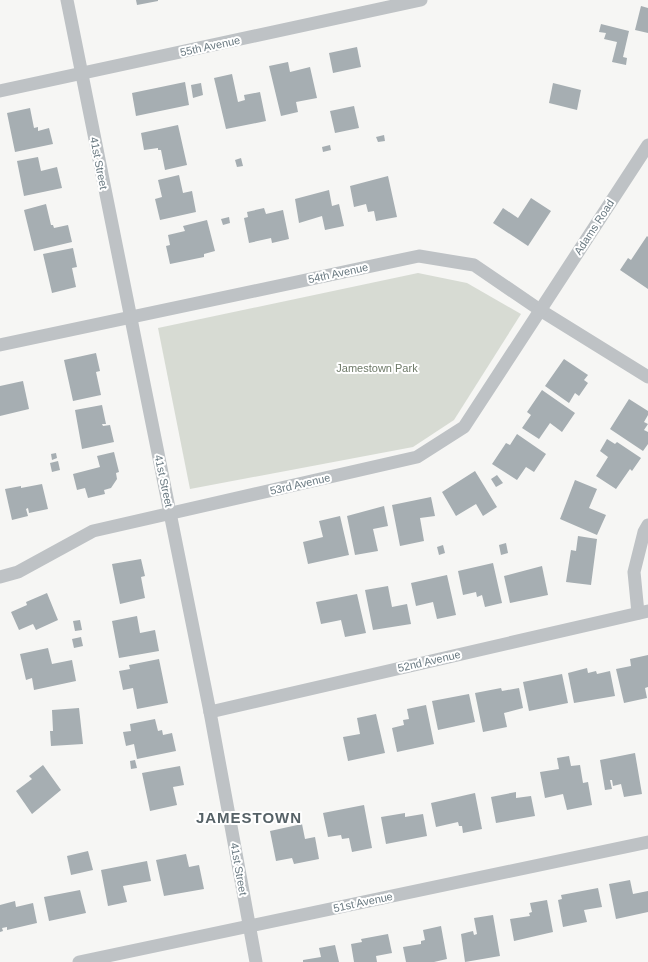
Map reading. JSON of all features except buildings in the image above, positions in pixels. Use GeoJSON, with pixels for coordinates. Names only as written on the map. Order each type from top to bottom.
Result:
{"type":"FeatureCollection","features":[{"type":"Feature","properties":{"kind":"street","name":"41st Street"},"geometry":{"type":"LineString","coordinates":[[67,0],[130,317],[171,512],[210,712],[256,962]]}},
{"type":"Feature","properties":{"kind":"street","name":"55th Avenue"},"geometry":{"type":"LineString","coordinates":[[0,91],[421,0]]}},
{"type":"Feature","properties":{"kind":"street","name":"Adams Road"},"geometry":{"type":"LineString","coordinates":[[540,310],[648,145]]}},
{"type":"Feature","properties":{"kind":"street","name":"54th Avenue"},"geometry":{"type":"LineString","coordinates":[[0,345],[419,256],[474,265],[540,310],[648,377]]}},
{"type":"Feature","properties":{"kind":"street","name":"53rd Avenue"},"geometry":{"type":"LineString","coordinates":[[0,577],[18,572],[93,531],[417,457],[464,427],[540,310]]}},
{"type":"Feature","properties":{"kind":"street"},"geometry":{"type":"LineString","coordinates":[[643,612],[634,572],[644,532],[648,525]]}},
{"type":"Feature","properties":{"kind":"street","name":"52nd Avenue"},"geometry":{"type":"LineString","coordinates":[[210,712],[643,612]]}},
{"type":"Feature","properties":{"kind":"street","name":"51st Avenue"},"geometry":{"type":"LineString","coordinates":[[79,962],[648,842]]}},
{"type":"Feature","properties":{"kind":"green space","name":"Jamestown Park"},"geometry":{"type":"Polygon","coordinates":[[[418,273],[467,283],[521,314],[454,420],[413,447],[190,489],[158,328],[418,273]]]}},
{"type":"Feature","properties":{"kind":"district","name":"JAMESTOWN"},"geometry":{"type":"Point","coordinates":[249,817]}}]}
